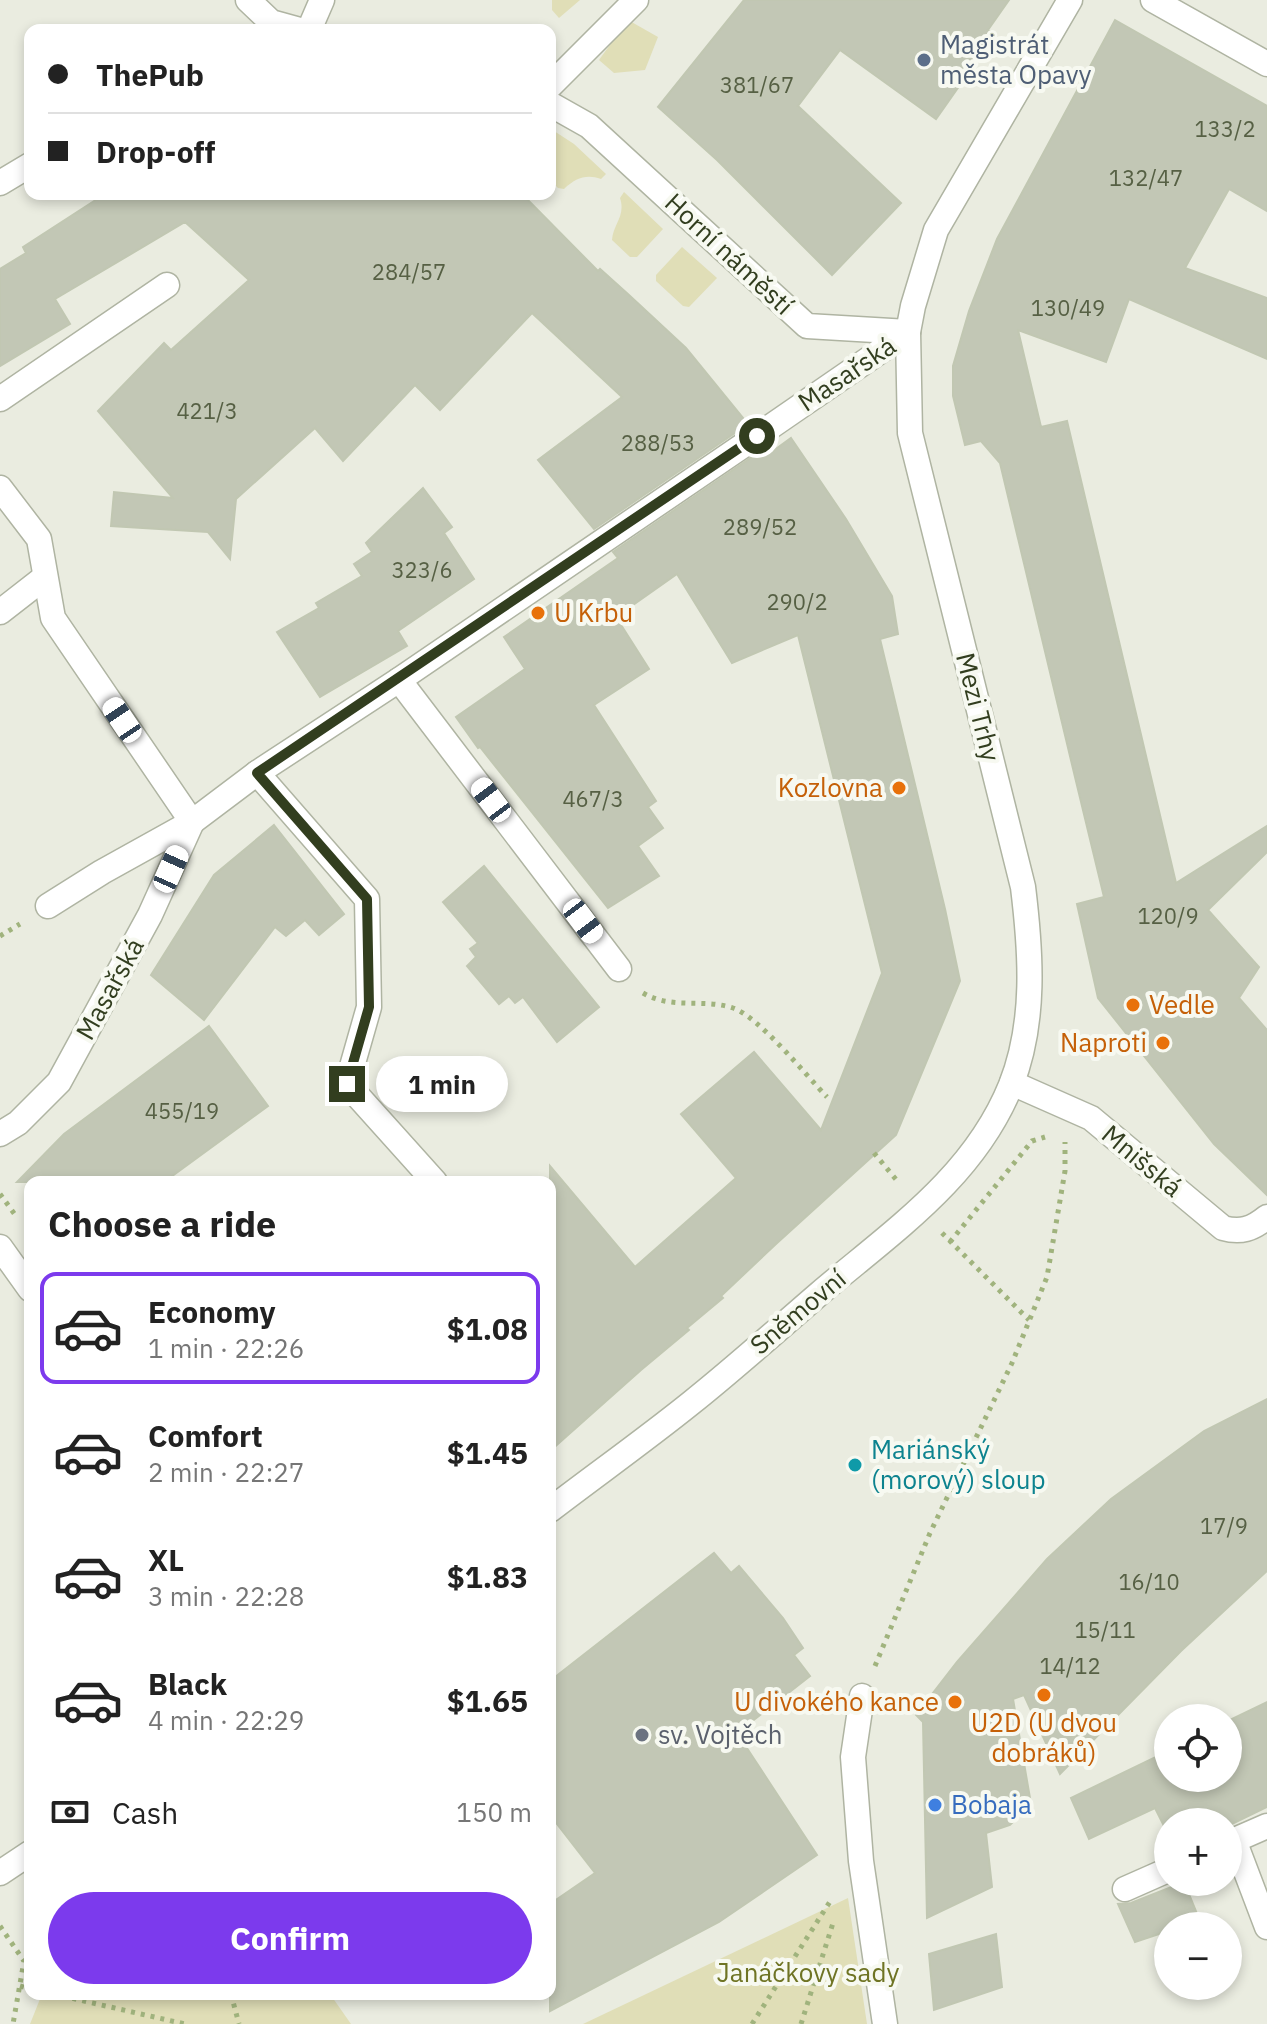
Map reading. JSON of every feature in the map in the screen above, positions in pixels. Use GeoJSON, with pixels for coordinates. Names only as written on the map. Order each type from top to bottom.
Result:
{"type":"FeatureCollection","features":[{"type":"Feature","properties":{"kind":"street"},"geometry":{"type":"LineString","coordinates":[[248,0],[264,24]]}},
{"type":"Feature","properties":{"kind":"street"},"geometry":{"type":"LineString","coordinates":[[312,24],[322,0]]}},
{"type":"Feature","properties":{"kind":"street"},"geometry":{"type":"LineString","coordinates":[[556,80],[636,0]]}},
{"type":"Feature","properties":{"kind":"street"},"geometry":{"type":"LineString","coordinates":[[1153,0],[1267,64]]}},
{"type":"Feature","properties":{"kind":"street"},"geometry":{"type":"LineString","coordinates":[[908,332],[936,230],[1063,3]]}},
{"type":"Feature","properties":{"kind":"street","name":"Horní náměstí"},"geometry":{"type":"LineString","coordinates":[[556,107],[589,126],[807,326],[908,332]]}},
{"type":"Feature","properties":{"kind":"street"},"geometry":{"type":"LineString","coordinates":[[0,183],[24,169]]}},
{"type":"Feature","properties":{"kind":"street"},"geometry":{"type":"LineString","coordinates":[[0,399],[167,285]]}},
{"type":"Feature","properties":{"kind":"street","name":"Masařská"},"geometry":{"type":"LineString","coordinates":[[48,906],[192,822],[257,773],[399,680],[908,332]]}},
{"type":"Feature","properties":{"kind":"street","name":"Mezi Trhy"},"geometry":{"type":"LineString","coordinates":[[908,332],[913,446],[1023,887],[1030,942],[1030,988],[1012,1083]]}},
{"type":"Feature","properties":{"kind":"street"},"geometry":{"type":"LineString","coordinates":[[0,488],[39,539],[53,618],[192,822]]}},
{"type":"Feature","properties":{"kind":"street"},"geometry":{"type":"LineString","coordinates":[[0,612],[45,577]]}},
{"type":"Feature","properties":{"kind":"street"},"geometry":{"type":"LineString","coordinates":[[399,680],[619,969]]}},
{"type":"Feature","properties":{"kind":"street"},"geometry":{"type":"LineString","coordinates":[[257,773],[367,899],[369,1007],[347,1084],[430,1176]]}},
{"type":"Feature","properties":{"kind":"street","name":"Masařská"},"geometry":{"type":"LineString","coordinates":[[0,1134],[18,1123],[59,1082],[150,915],[192,822]]}},
{"type":"Feature","properties":{"kind":"street","name":"Mnišská"},"geometry":{"type":"LineString","coordinates":[[1012,1083],[1091,1118],[1223,1228],[1239,1232],[1267,1217]]}},
{"type":"Feature","properties":{"kind":"street","name":"Sněmovní"},"geometry":{"type":"LineString","coordinates":[[556,1505],[690,1404],[921,1208],[967,1162],[990,1129],[1012,1083]]}},
{"type":"Feature","properties":{"kind":"street"},"geometry":{"type":"LineString","coordinates":[[0,1247],[24,1281]]}},
{"type":"Feature","properties":{"kind":"street"},"geometry":{"type":"LineString","coordinates":[[862,1696],[853,1757],[854,1772],[861,1861],[885,2024]]}},
{"type":"Feature","properties":{"kind":"street"},"geometry":{"type":"LineString","coordinates":[[1242,1837],[1267,1826]]}},
{"type":"Feature","properties":{"kind":"street"},"geometry":{"type":"LineString","coordinates":[[0,1873],[24,1857]]}},
{"type":"Feature","properties":{"kind":"street"},"geometry":{"type":"LineString","coordinates":[[1242,1868],[1267,1927]]}},
{"type":"Feature","properties":{"kind":"street"},"geometry":{"type":"LineString","coordinates":[[1125,1889],[1154,1876]]}},
{"type":"Feature","properties":{"kind":"path"},"geometry":{"type":"LineString","coordinates":[[619,969],[642,992],[657,1001],[731,1007],[748,1016],[827,1097]]}},
{"type":"Feature","properties":{"kind":"path"},"geometry":{"type":"LineString","coordinates":[[862,1696],[930,1533],[1012,1363],[1047,1277],[1065,1171],[1064,1106]]}},
{"type":"Feature","properties":{"kind":"path"},"geometry":{"type":"LineString","coordinates":[[1029,1320],[950,1242],[1032,1141],[1064,1130]]}},
{"type":"Feature","properties":{"kind":"path"},"geometry":{"type":"LineString","coordinates":[[752,2024],[838,1887]]}},
{"type":"Feature","properties":{"kind":"path"},"geometry":{"type":"LineString","coordinates":[[801,2024],[833,1921]]}},
{"type":"Feature","properties":{"kind":"path"},"geometry":{"type":"LineString","coordinates":[[0,1926],[24,1961],[13,2024]]}},
{"type":"Feature","properties":{"kind":"path"},"geometry":{"type":"LineString","coordinates":[[20,1986],[24,1987]]}},
{"type":"Feature","properties":{"kind":"path"},"geometry":{"type":"LineString","coordinates":[[79,2000],[185,2024]]}},
{"type":"Feature","properties":{"kind":"path"},"geometry":{"type":"LineString","coordinates":[[233,2000],[239,2024]]}},
{"type":"Feature","properties":{"kind":"green space"},"geometry":{"type":"Polygon","coordinates":[[[552,0],[580,0],[559,18],[552,10],[552,0]]]}},
{"type":"Feature","properties":{"kind":"green space"},"geometry":{"type":"Polygon","coordinates":[[[628,20],[658,37],[645,70],[614,73],[599,60],[628,20]]]}},
{"type":"Feature","properties":{"kind":"green space"},"geometry":{"type":"Polygon","coordinates":[[[556,132],[574,144],[606,174],[601,179],[581,178],[564,189],[558,188],[556,132]]]}},
{"type":"Feature","properties":{"kind":"green space"},"geometry":{"type":"Polygon","coordinates":[[[624,192],[663,229],[637,257],[630,257],[612,240],[621,210],[620,198],[624,192]]]}},
{"type":"Feature","properties":{"kind":"green space"},"geometry":{"type":"Polygon","coordinates":[[[682,247],[717,278],[689,307],[683,306],[656,281],[656,275],[682,247]]]}},
{"type":"Feature","properties":{"kind":"green space","name":"Janáčkovy sady"},"geometry":{"type":"Polygon","coordinates":[[[848,1898],[867,2024],[583,2024],[848,1898]]]}},
{"type":"Feature","properties":{"kind":"green space"},"geometry":{"type":"Polygon","coordinates":[[[40,2000],[334,2000],[351,2024],[30,2024],[40,2000]]]}},
{"type":"Feature","properties":{"kind":"building"},"geometry":{"type":"Polygon","coordinates":[[[744,0],[1009,0],[988,30],[995,35],[936,119],[840,50],[798,106],[901,203],[832,275],[717,160],[658,107],[744,0]]]}},
{"type":"Feature","properties":{"kind":"building"},"geometry":{"type":"Polygon","coordinates":[[[1115,20],[1267,106],[1267,211],[1229,189],[1185,268],[1267,298],[1267,359],[1129,299],[1106,362],[1018,330],[1041,427],[1067,421],[1176,883],[1267,826],[1267,852],[1208,910],[1259,967],[1239,998],[1267,1030],[1267,1195],[1214,1144],[1098,998],[1077,904],[1104,897],[1000,463],[981,441],[965,445],[953,396],[953,366],[969,311],[997,239],[1115,20]]]}},
{"type":"Feature","properties":{"kind":"building"},"geometry":{"type":"Polygon","coordinates":[[[96,200],[528,200],[598,271],[600,269],[686,348],[748,424],[594,529],[538,460],[622,397],[532,313],[440,410],[415,385],[343,461],[315,428],[236,499],[230,559],[208,532],[111,526],[114,492],[173,498],[98,411],[164,343],[171,350],[249,280],[185,222],[55,299],[70,324],[0,366],[0,269],[26,253],[23,247],[96,200]]]}},
{"type":"Feature","properties":{"kind":"building"},"geometry":{"type":"Polygon","coordinates":[[[791,438],[846,519],[892,596],[898,634],[880,639],[960,981],[896,1135],[776,1244],[721,1296],[723,1298],[687,1328],[689,1330],[556,1446],[556,1176],[550,1176],[550,1166],[635,1267],[736,1178],[681,1114],[754,1052],[821,1130],[882,973],[798,635],[732,663],[677,574],[616,617],[649,669],[594,705],[656,801],[648,807],[663,828],[638,846],[659,876],[608,908],[456,717],[525,669],[504,637],[618,558],[613,552],[768,446],[773,451],[791,438]]]}},
{"type":"Feature","properties":{"kind":"building"},"geometry":{"type":"Polygon","coordinates":[[[423,488],[452,527],[444,533],[474,579],[398,631],[407,646],[320,697],[277,632],[319,608],[316,603],[362,576],[354,564],[372,552],[366,543],[423,488]]]}},
{"type":"Feature","properties":{"kind":"building"},"geometry":{"type":"Polygon","coordinates":[[[274,825],[344,914],[319,935],[305,920],[286,936],[275,927],[204,1020],[151,975],[214,875],[274,825]]]}},
{"type":"Feature","properties":{"kind":"building"},"geometry":{"type":"Polygon","coordinates":[[[484,866],[599,1007],[557,1042],[523,997],[515,1003],[509,996],[499,1004],[467,966],[476,957],[470,949],[478,943],[443,902],[484,866]]]}},
{"type":"Feature","properties":{"kind":"building"},"geometry":{"type":"Polygon","coordinates":[[[209,1026],[268,1106],[172,1176],[24,1176],[24,1182],[17,1182],[64,1134],[209,1026]]]}},
{"type":"Feature","properties":{"kind":"building"},"geometry":{"type":"Polygon","coordinates":[[[1267,1399],[1267,1571],[1181,1651],[1060,1774],[1024,1695],[1013,1699],[1031,1804],[1010,1825],[986,1833],[992,1887],[927,1918],[923,1722],[916,1715],[957,1662],[1047,1559],[1111,1499],[1204,1431],[1267,1399]]]}},
{"type":"Feature","properties":{"kind":"building"},"geometry":{"type":"Polygon","coordinates":[[[714,1553],[731,1573],[739,1566],[783,1618],[803,1648],[794,1655],[810,1676],[737,1733],[817,1855],[719,1922],[550,2011],[550,2000],[556,2000],[556,1900],[595,1873],[556,1823],[556,1676],[714,1553]]]}},
{"type":"Feature","properties":{"kind":"building"},"geometry":{"type":"Polygon","coordinates":[[[1267,1702],[1267,1807],[1242,1819],[1242,1808],[1154,1808],[1089,1839],[1071,1798],[1154,1758],[1154,1792],[1242,1792],[1242,1714],[1267,1702]]]}},
{"type":"Feature","properties":{"kind":"building"},"geometry":{"type":"Polygon","coordinates":[[[1154,1894],[1190,1896],[1196,1912],[1154,1912],[1154,1936],[1135,1942],[1118,1904],[1131,1903],[1154,1894]]]}},
{"type":"Feature","properties":{"kind":"building"},"geometry":{"type":"Polygon","coordinates":[[[996,1934],[1002,1987],[934,2010],[929,1954],[996,1934]]]}},
{"type":"Feature","properties":{"kind":"place","name":"Magistrát města Opavy"},"geometry":{"type":"Point","coordinates":[924,60]}},
{"type":"Feature","properties":{"kind":"place","name":"U Krbu"},"geometry":{"type":"Point","coordinates":[538,613]}},
{"type":"Feature","properties":{"kind":"place","name":"Kozlovna"},"geometry":{"type":"Point","coordinates":[899,788]}},
{"type":"Feature","properties":{"kind":"place","name":"Vedle"},"geometry":{"type":"Point","coordinates":[1133,1005]}},
{"type":"Feature","properties":{"kind":"place","name":"Naproti"},"geometry":{"type":"Point","coordinates":[1163,1043]}},
{"type":"Feature","properties":{"kind":"place","name":"Mariánský (morový) sloup"},"geometry":{"type":"Point","coordinates":[855,1465]}},
{"type":"Feature","properties":{"kind":"place","name":"U2D (U dvou dobráků)"},"geometry":{"type":"Point","coordinates":[1044,1695]}},
{"type":"Feature","properties":{"kind":"place","name":"U divokého kance"},"geometry":{"type":"Point","coordinates":[955,1702]}},
{"type":"Feature","properties":{"kind":"place","name":"sv. Vojtěch"},"geometry":{"type":"Point","coordinates":[642,1735]}},
{"type":"Feature","properties":{"kind":"place","name":"Bobaja"},"geometry":{"type":"Point","coordinates":[935,1805]}},
{"type":"Feature","properties":{"kind":"route"},"geometry":{"type":"LineString","coordinates":[[347,1084],[369,1007],[367,899],[257,773],[757,436]]}}]}
